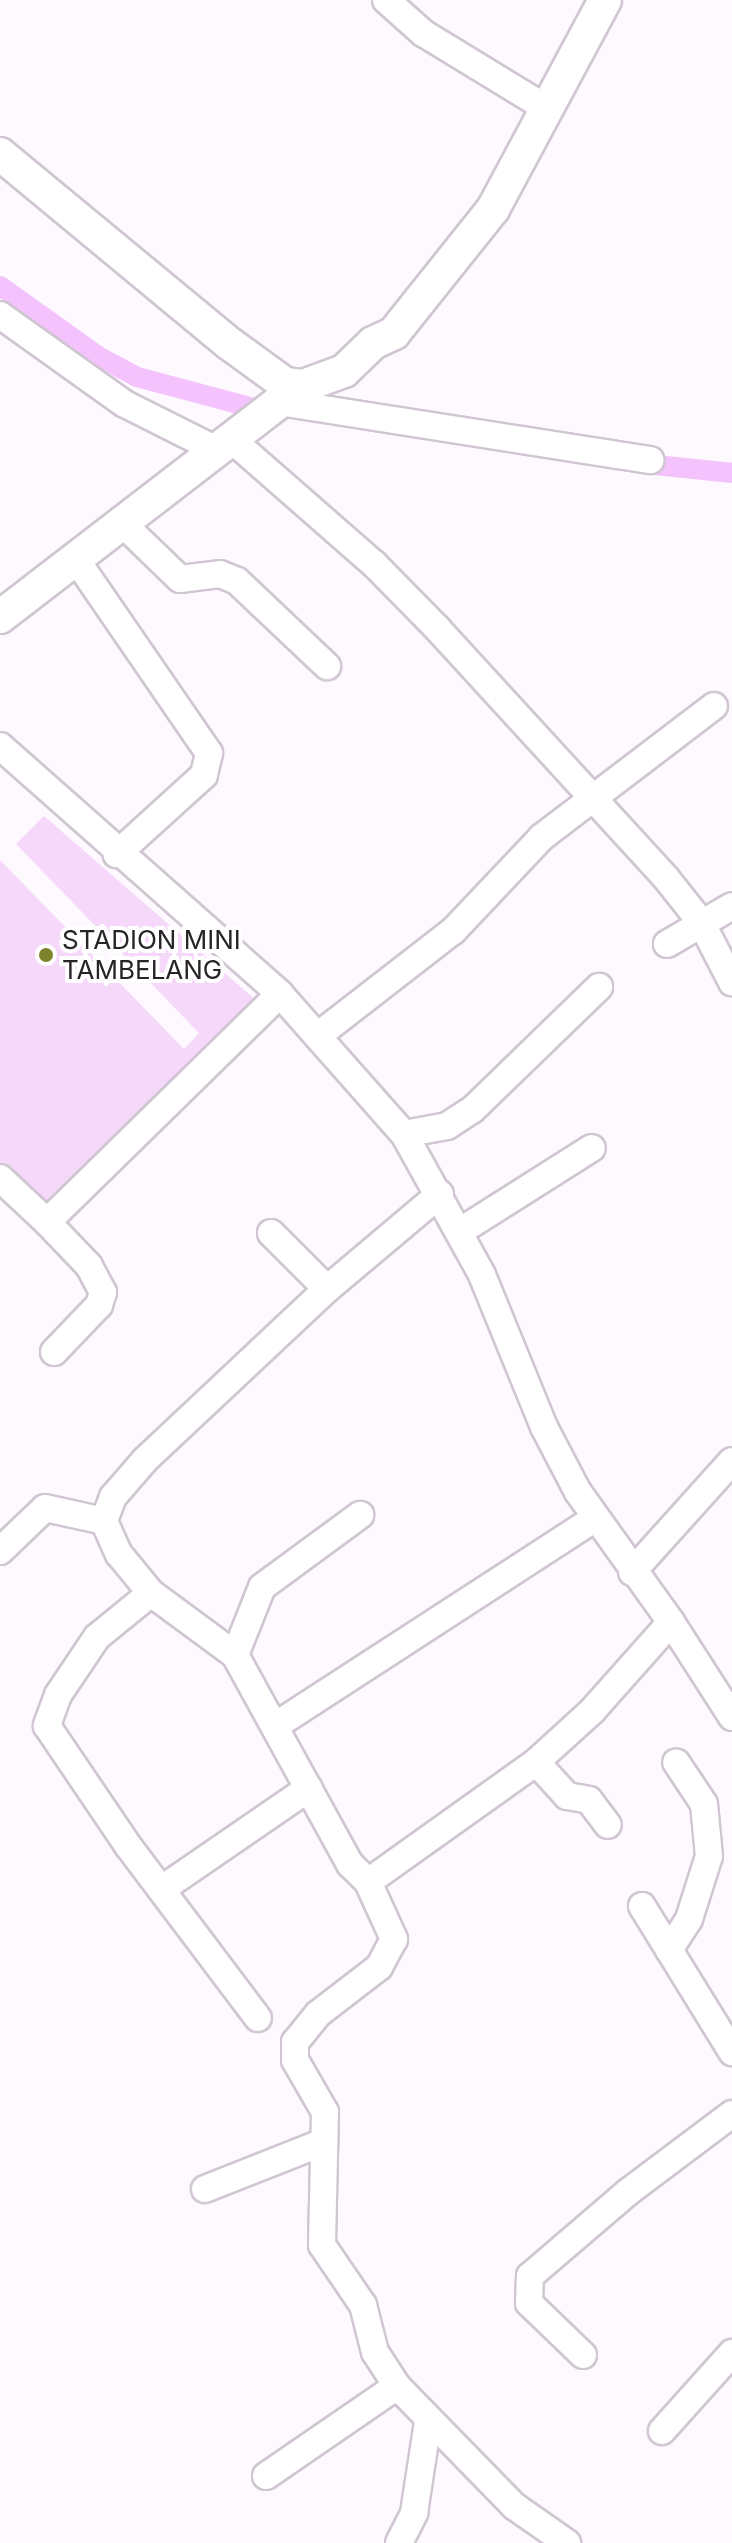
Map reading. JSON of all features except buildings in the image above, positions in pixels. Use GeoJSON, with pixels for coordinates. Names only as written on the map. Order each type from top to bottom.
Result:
{"type":"FeatureCollection","features":[{"type":"Feature","properties":{"kind":"main road"},"geometry":{"type":"LineString","coordinates":[[0,617],[291,394],[344,371],[373,343],[394,333],[405,314],[424,300],[493,209],[541,105],[605,0]]}},
{"type":"Feature","properties":{"kind":"main road"},"geometry":{"type":"LineString","coordinates":[[0,154],[230,344],[285,384],[291,394]]}},
{"type":"Feature","properties":{"kind":"street"},"geometry":{"type":"LineString","coordinates":[[386,0],[423,33],[541,105]]}},
{"type":"Feature","properties":{"kind":"street"},"geometry":{"type":"LineString","coordinates":[[0,315],[78,375],[231,439],[374,564],[701,922],[732,982]]}},
{"type":"Feature","properties":{"kind":"street"},"geometry":{"type":"LineString","coordinates":[[291,394],[650,460]]}},
{"type":"Feature","properties":{"kind":"street"},"geometry":{"type":"LineString","coordinates":[[123,524],[180,579],[220,574],[237,581],[327,666]]}},
{"type":"Feature","properties":{"kind":"street"},"geometry":{"type":"LineString","coordinates":[[75,558],[209,753],[204,775],[117,854]]}},
{"type":"Feature","properties":{"kind":"street"},"geometry":{"type":"LineString","coordinates":[[320,1034],[453,931],[542,837],[714,706]]}},
{"type":"Feature","properties":{"kind":"street"},"geometry":{"type":"LineString","coordinates":[[0,746],[117,854],[280,994],[320,1034],[404,1134],[459,1232],[516,1351],[544,1427],[594,1519],[671,1622],[732,1717]]}},
{"type":"Feature","properties":{"kind":"street"},"geometry":{"type":"LineString","coordinates":[[667,944],[732,906]]}},
{"type":"Feature","properties":{"kind":"street"},"geometry":{"type":"LineString","coordinates":[[404,1134],[447,1126],[472,1110],[599,987]]}},
{"type":"Feature","properties":{"kind":"street"},"geometry":{"type":"LineString","coordinates":[[47,1222],[280,994]]}},
{"type":"Feature","properties":{"kind":"street"},"geometry":{"type":"LineString","coordinates":[[459,1232],[592,1148]]}},
{"type":"Feature","properties":{"kind":"street"},"geometry":{"type":"LineString","coordinates":[[0,1178],[89,1266],[103,1292],[99,1305],[54,1352]]}},
{"type":"Feature","properties":{"kind":"street"},"geometry":{"type":"LineString","coordinates":[[440,1194],[327,1289],[145,1460],[113,1497],[104,1521],[119,1554],[151,1593],[235,1655],[350,1864],[368,1882],[394,1939],[392,1950],[370,1976],[318,2014],[301,2033],[294,2051],[321,2097],[324,2142],[319,2237],[363,2305],[371,2342],[397,2386],[514,2506],[567,2543]]}},
{"type":"Feature","properties":{"kind":"street"},"geometry":{"type":"LineString","coordinates":[[271,1233],[327,1289]]}},
{"type":"Feature","properties":{"kind":"street"},"geometry":{"type":"LineString","coordinates":[[632,1572],[732,1461]]}},
{"type":"Feature","properties":{"kind":"street"},"geometry":{"type":"LineString","coordinates":[[0,1551],[45,1508],[104,1521]]}},
{"type":"Feature","properties":{"kind":"street"},"geometry":{"type":"LineString","coordinates":[[235,1655],[262,1587],[360,1515]]}},
{"type":"Feature","properties":{"kind":"street"},"geometry":{"type":"LineString","coordinates":[[275,1726],[594,1519]]}},
{"type":"Feature","properties":{"kind":"street"},"geometry":{"type":"LineString","coordinates":[[151,1593],[97,1637],[46,1722],[162,1889],[258,2018]]}},
{"type":"Feature","properties":{"kind":"street"},"geometry":{"type":"LineString","coordinates":[[368,1882],[536,1762],[592,1711],[671,1622]]}},
{"type":"Feature","properties":{"kind":"street"},"geometry":{"type":"LineString","coordinates":[[536,1762],[567,1796],[589,1800],[608,1825]]}},
{"type":"Feature","properties":{"kind":"street"},"geometry":{"type":"LineString","coordinates":[[669,1950],[689,1919],[709,1856],[704,1804],[676,1762]]}},
{"type":"Feature","properties":{"kind":"street"},"geometry":{"type":"LineString","coordinates":[[162,1889],[309,1788]]}},
{"type":"Feature","properties":{"kind":"street"},"geometry":{"type":"LineString","coordinates":[[642,1906],[732,2052]]}},
{"type":"Feature","properties":{"kind":"street"},"geometry":{"type":"LineString","coordinates":[[583,2355],[529,2303],[530,2276],[628,2192],[732,2114]]}},
{"type":"Feature","properties":{"kind":"street"},"geometry":{"type":"LineString","coordinates":[[205,2189],[324,2142]]}},
{"type":"Feature","properties":{"kind":"street"},"geometry":{"type":"LineString","coordinates":[[662,2431],[732,2353]]}},
{"type":"Feature","properties":{"kind":"street"},"geometry":{"type":"LineString","coordinates":[[266,2476],[397,2386]]}},
{"type":"Feature","properties":{"kind":"street"},"geometry":{"type":"LineString","coordinates":[[399,2543],[414,2513],[428,2421]]}},
{"type":"Feature","properties":{"kind":"shaded area","name":"STADION MINI TAMBELANG"},"geometry":{"type":"Polygon","coordinates":[[[44,816],[257,1001],[46,1215],[0,1170],[0,860],[184,1049],[199,1033],[16,844],[44,816]]]}},
{"type":"Feature","properties":{"kind":"waterway"},"geometry":{"type":"LineString","coordinates":[[0,286],[98,356],[137,377],[272,413]]}},
{"type":"Feature","properties":{"kind":"waterway"},"geometry":{"type":"LineString","coordinates":[[636,463],[732,473]]}},
{"type":"Feature","properties":{"kind":"place","name":"STADION MINI TAMBELANG"},"geometry":{"type":"Point","coordinates":[46,955]}}]}
